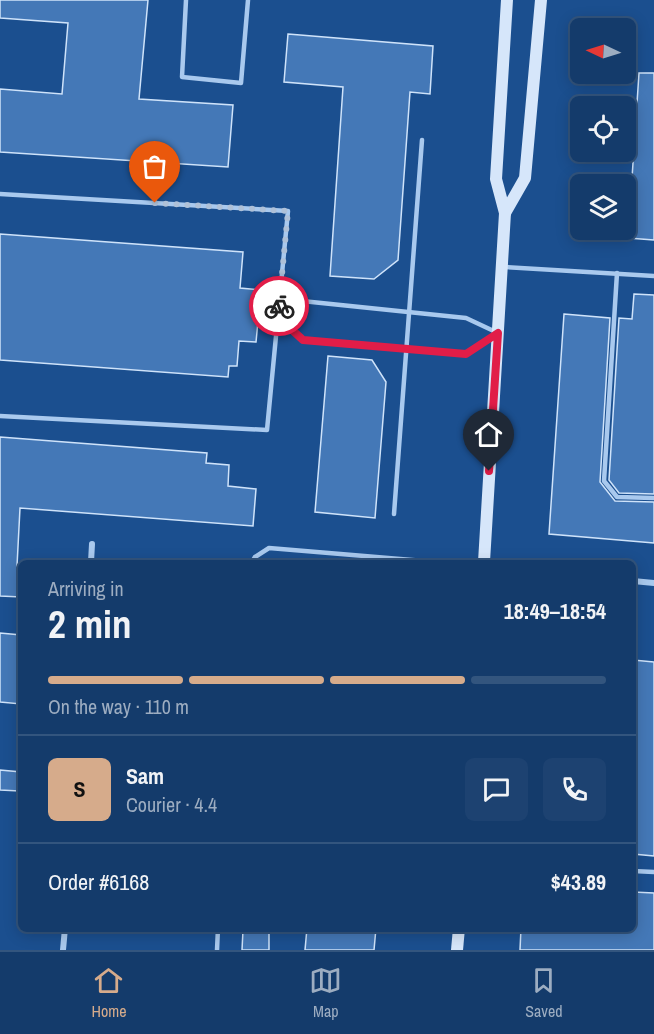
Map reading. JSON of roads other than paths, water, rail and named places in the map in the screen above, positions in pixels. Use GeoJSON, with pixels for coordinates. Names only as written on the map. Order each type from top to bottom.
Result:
{"type":"FeatureCollection","features":[{"type":"Feature","properties":{"kind":"main road"},"geometry":{"type":"LineString","coordinates":[[484,560],[505,213],[496,179],[507,0]]}},
{"type":"Feature","properties":{"kind":"main road"},"geometry":{"type":"LineString","coordinates":[[505,213],[525,178],[541,0]]}},
{"type":"Feature","properties":{"kind":"main road"},"geometry":{"type":"LineString","coordinates":[[457,950],[459,932]]}},
{"type":"Feature","properties":{"kind":"street"},"geometry":{"type":"LineString","coordinates":[[91,560],[92,544]]}},
{"type":"Feature","properties":{"kind":"street"},"geometry":{"type":"LineString","coordinates":[[636,581],[654,583]]}},
{"type":"Feature","properties":{"kind":"street"},"geometry":{"type":"LineString","coordinates":[[63,950],[65,932]]}},
{"type":"Feature","properties":{"kind":"lane"},"geometry":{"type":"LineString","coordinates":[[186,0],[182,77],[241,83],[248,0]]}},
{"type":"Feature","properties":{"kind":"lane"},"geometry":{"type":"LineString","coordinates":[[394,514],[422,140]]}},
{"type":"Feature","properties":{"kind":"lane"},"geometry":{"type":"LineString","coordinates":[[0,194],[288,211],[267,430],[0,416]]}},
{"type":"Feature","properties":{"kind":"lane"},"geometry":{"type":"LineString","coordinates":[[501,266],[654,276]]}},
{"type":"Feature","properties":{"kind":"lane"},"geometry":{"type":"LineString","coordinates":[[617,273],[604,481],[617,497],[654,498]]}},
{"type":"Feature","properties":{"kind":"lane"},"geometry":{"type":"LineString","coordinates":[[278,317],[302,300],[466,318],[498,333]]}},
{"type":"Feature","properties":{"kind":"lane"},"geometry":{"type":"LineString","coordinates":[[278,317],[303,340],[466,354],[498,333]]}},
{"type":"Feature","properties":{"kind":"lane"},"geometry":{"type":"LineString","coordinates":[[253,560],[269,548],[412,560]]}},
{"type":"Feature","properties":{"kind":"lane"},"geometry":{"type":"LineString","coordinates":[[636,872],[654,872]]}},
{"type":"Feature","properties":{"kind":"lane"},"geometry":{"type":"LineString","coordinates":[[217,950],[218,932]]}}]}
